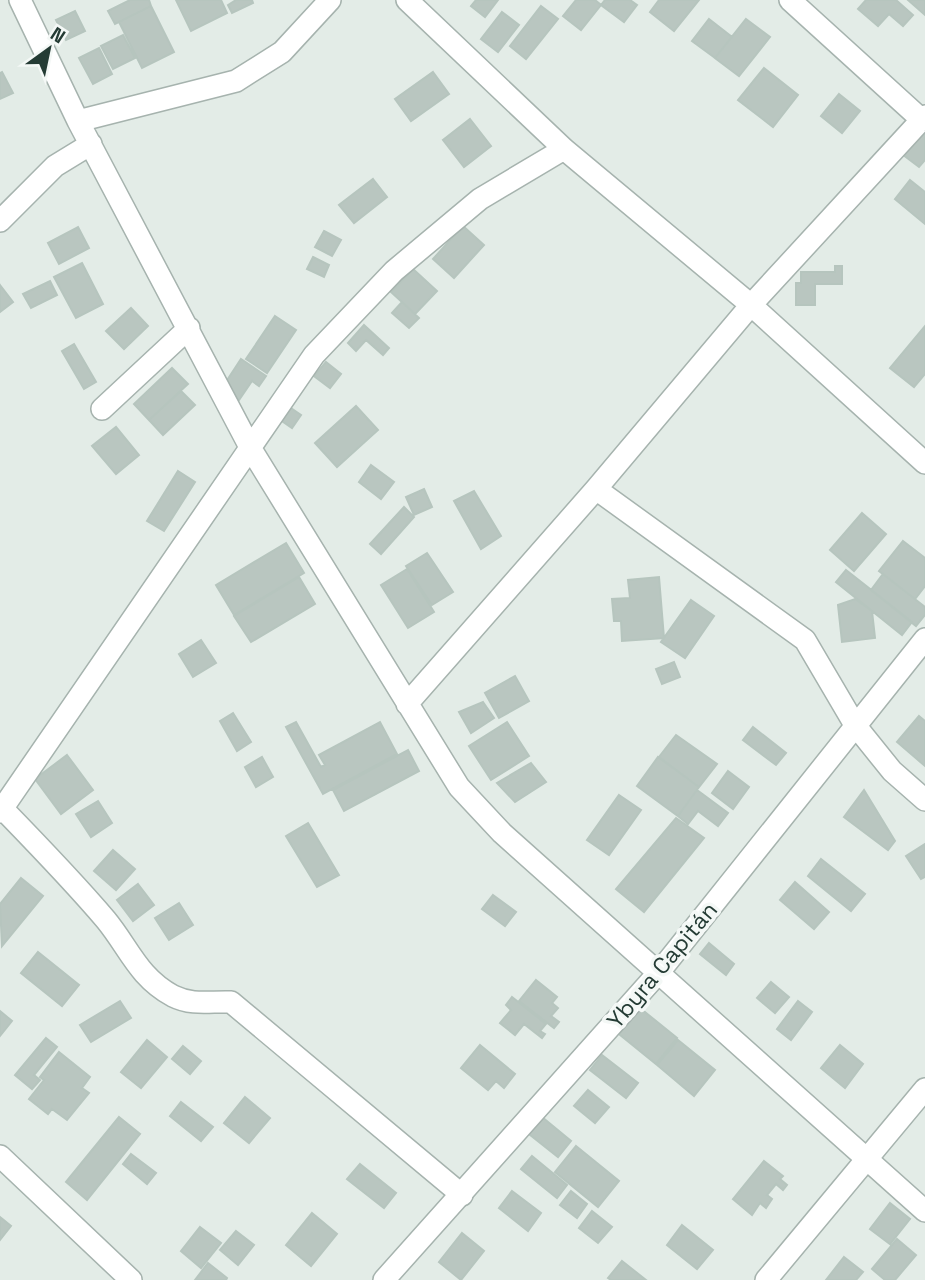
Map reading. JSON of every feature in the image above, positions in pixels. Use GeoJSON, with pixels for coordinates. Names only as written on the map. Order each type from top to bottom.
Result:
{"type":"FeatureCollection","features":[{"type":"Feature","properties":{"kind":"street"},"geometry":{"type":"LineString","coordinates":[[20,0],[78,121],[251,449],[459,787],[502,832],[660,971],[925,1212]]}},
{"type":"Feature","properties":{"kind":"street"},"geometry":{"type":"LineString","coordinates":[[78,121],[236,82],[282,52],[330,0]]}},
{"type":"Feature","properties":{"kind":"street"},"geometry":{"type":"LineString","coordinates":[[407,0],[564,149],[751,305],[925,463]]}},
{"type":"Feature","properties":{"kind":"street"},"geometry":{"type":"LineString","coordinates":[[407,704],[597,489],[751,305],[923,118],[790,0]]}},
{"type":"Feature","properties":{"kind":"street"},"geometry":{"type":"LineString","coordinates":[[0,221],[55,166],[91,144]]}},
{"type":"Feature","properties":{"kind":"street"},"geometry":{"type":"LineString","coordinates":[[461,1195],[231,1002],[205,1004],[174,996],[155,982],[134,964],[108,922],[1,808],[314,355],[394,271],[480,199],[564,149]]}},
{"type":"Feature","properties":{"kind":"street"},"geometry":{"type":"LineString","coordinates":[[102,409],[189,328]]}},
{"type":"Feature","properties":{"kind":"street"},"geometry":{"type":"LineString","coordinates":[[597,489],[805,640],[855,725],[892,771],[925,800]]}},
{"type":"Feature","properties":{"kind":"street","name":"Ybyra Capitán"},"geometry":{"type":"LineString","coordinates":[[384,1280],[660,971],[925,639]]}},
{"type":"Feature","properties":{"kind":"street"},"geometry":{"type":"LineString","coordinates":[[766,1280],[925,1089]]}},
{"type":"Feature","properties":{"kind":"street"},"geometry":{"type":"LineString","coordinates":[[0,1156],[131,1280]]}},
{"type":"Feature","properties":{"kind":"building"},"geometry":{"type":"Polygon","coordinates":[[[130,0],[149,0],[151,6],[115,24],[108,11],[130,0]]]}},
{"type":"Feature","properties":{"kind":"building"},"geometry":{"type":"Polygon","coordinates":[[[176,0],[221,0],[227,13],[191,31],[176,0]]]}},
{"type":"Feature","properties":{"kind":"building"},"geometry":{"type":"Polygon","coordinates":[[[236,0],[252,0],[253,3],[232,13],[228,5],[236,0]]]}},
{"type":"Feature","properties":{"kind":"building"},"geometry":{"type":"Polygon","coordinates":[[[476,0],[498,0],[485,17],[471,6],[476,0]]]}},
{"type":"Feature","properties":{"kind":"building"},"geometry":{"type":"Polygon","coordinates":[[[576,0],[595,0],[601,5],[581,30],[563,16],[576,0]]]}},
{"type":"Feature","properties":{"kind":"building"},"geometry":{"type":"Polygon","coordinates":[[[605,0],[630,0],[637,5],[624,22],[601,5],[605,0]]]}},
{"type":"Feature","properties":{"kind":"building"},"geometry":{"type":"Polygon","coordinates":[[[659,0],[699,0],[674,31],[650,12],[659,0]]]}},
{"type":"Feature","properties":{"kind":"building"},"geometry":{"type":"Polygon","coordinates":[[[866,0],[896,0],[913,15],[903,26],[889,14],[878,26],[858,9],[866,0]]]}},
{"type":"Feature","properties":{"kind":"building"},"geometry":{"type":"Polygon","coordinates":[[[908,0],[925,0],[925,15],[908,0]]]}},
{"type":"Feature","properties":{"kind":"building"},"geometry":{"type":"Polygon","coordinates":[[[151,6],[174,52],[142,68],[119,22],[151,6]]]}},
{"type":"Feature","properties":{"kind":"building"},"geometry":{"type":"Polygon","coordinates":[[[541,6],[558,19],[526,59],[510,46],[541,6]]]}},
{"type":"Feature","properties":{"kind":"building"},"geometry":{"type":"Polygon","coordinates":[[[75,11],[85,31],[66,40],[56,20],[75,11]]]}},
{"type":"Feature","properties":{"kind":"building"},"geometry":{"type":"Polygon","coordinates":[[[502,12],[519,25],[498,52],[481,39],[502,12]]]}},
{"type":"Feature","properties":{"kind":"building"},"geometry":{"type":"Polygon","coordinates":[[[709,19],[732,37],[715,58],[692,41],[709,19]]]}},
{"type":"Feature","properties":{"kind":"building"},"geometry":{"type":"Polygon","coordinates":[[[746,19],[770,37],[739,76],[715,58],[746,19]]]}},
{"type":"Feature","properties":{"kind":"building"},"geometry":{"type":"Polygon","coordinates":[[[123,35],[135,58],[113,69],[101,46],[123,35]]]}},
{"type":"Feature","properties":{"kind":"building"},"geometry":{"type":"Polygon","coordinates":[[[99,48],[112,74],[93,84],[79,58],[99,48]]]}},
{"type":"Feature","properties":{"kind":"building"},"geometry":{"type":"Polygon","coordinates":[[[764,68],[798,95],[773,127],[738,100],[764,68]]]}},
{"type":"Feature","properties":{"kind":"building"},"geometry":{"type":"Polygon","coordinates":[[[2,72],[13,93],[0,99],[0,73],[2,72]]]}},
{"type":"Feature","properties":{"kind":"building"},"geometry":{"type":"Polygon","coordinates":[[[433,72],[449,94],[411,121],[395,99],[433,72]]]}},
{"type":"Feature","properties":{"kind":"building"},"geometry":{"type":"Polygon","coordinates":[[[839,94],[860,111],[842,133],[821,116],[839,94]]]}},
{"type":"Feature","properties":{"kind":"building"},"geometry":{"type":"Polygon","coordinates":[[[470,119],[491,146],[464,167],[443,140],[470,119]]]}},
{"type":"Feature","properties":{"kind":"building"},"geometry":{"type":"Polygon","coordinates":[[[925,125],[925,160],[919,167],[902,154],[925,125]]]}},
{"type":"Feature","properties":{"kind":"building"},"geometry":{"type":"Polygon","coordinates":[[[373,179],[387,197],[354,223],[339,205],[373,179]]]}},
{"type":"Feature","properties":{"kind":"building"},"geometry":{"type":"Polygon","coordinates":[[[910,180],[925,192],[925,224],[895,199],[910,180]]]}},
{"type":"Feature","properties":{"kind":"building"},"geometry":{"type":"Polygon","coordinates":[[[463,226],[484,245],[454,278],[433,259],[463,226]]]}},
{"type":"Feature","properties":{"kind":"building"},"geometry":{"type":"Polygon","coordinates":[[[78,227],[89,248],[59,264],[48,243],[78,227]]]}},
{"type":"Feature","properties":{"kind":"building"},"geometry":{"type":"Polygon","coordinates":[[[324,231],[341,240],[332,256],[315,247],[324,231]]]}},
{"type":"Feature","properties":{"kind":"building"},"geometry":{"type":"Polygon","coordinates":[[[313,257],[329,265],[324,277],[307,269],[313,257]]]}},
{"type":"Feature","properties":{"kind":"building"},"geometry":{"type":"Polygon","coordinates":[[[82,263],[103,304],[76,318],[54,277],[82,263]]]}},
{"type":"Feature","properties":{"kind":"building"},"geometry":{"type":"Polygon","coordinates":[[[835,266],[842,266],[842,284],[815,284],[815,305],[796,305],[796,283],[801,283],[801,272],[835,272],[835,266]]]}},
{"type":"Feature","properties":{"kind":"building"},"geometry":{"type":"Polygon","coordinates":[[[413,269],[437,291],[415,314],[391,292],[413,269]]]}},
{"type":"Feature","properties":{"kind":"building"},"geometry":{"type":"Polygon","coordinates":[[[50,281],[57,295],[31,308],[23,294],[50,281]]]}},
{"type":"Feature","properties":{"kind":"building"},"geometry":{"type":"Polygon","coordinates":[[[0,285],[13,302],[0,312],[0,285]]]}},
{"type":"Feature","properties":{"kind":"building"},"geometry":{"type":"Polygon","coordinates":[[[402,302],[419,318],[409,328],[392,313],[402,302]]]}},
{"type":"Feature","properties":{"kind":"building"},"geometry":{"type":"Polygon","coordinates":[[[131,308],[148,326],[124,349],[106,331],[131,308]]]}},
{"type":"Feature","properties":{"kind":"building"},"geometry":{"type":"Polygon","coordinates":[[[275,316],[296,330],[267,373],[246,359],[275,316]]]}},
{"type":"Feature","properties":{"kind":"building"},"geometry":{"type":"Polygon","coordinates":[[[364,325],[389,348],[383,355],[366,340],[356,351],[348,343],[364,325]]]}},
{"type":"Feature","properties":{"kind":"building"},"geometry":{"type":"Polygon","coordinates":[[[925,326],[925,374],[914,387],[890,368],[925,326]]]}},
{"type":"Feature","properties":{"kind":"building"},"geometry":{"type":"Polygon","coordinates":[[[74,344],[96,382],[84,389],[62,351],[74,344]]]}},
{"type":"Feature","properties":{"kind":"building"},"geometry":{"type":"Polygon","coordinates":[[[241,359],[266,376],[259,386],[252,381],[239,400],[222,388],[241,359]]]}},
{"type":"Feature","properties":{"kind":"building"},"geometry":{"type":"Polygon","coordinates":[[[326,362],[341,374],[330,388],[314,376],[326,362]]]}},
{"type":"Feature","properties":{"kind":"building"},"geometry":{"type":"Polygon","coordinates":[[[172,368],[188,384],[149,420],[134,404],[172,368]]]}},
{"type":"Feature","properties":{"kind":"building"},"geometry":{"type":"Polygon","coordinates":[[[181,391],[195,405],[163,435],[149,420],[181,391]]]}},
{"type":"Feature","properties":{"kind":"building"},"geometry":{"type":"Polygon","coordinates":[[[288,406],[301,415],[292,428],[279,419],[288,406]]]}},
{"type":"Feature","properties":{"kind":"building"},"geometry":{"type":"Polygon","coordinates":[[[356,406],[378,430],[337,467],[315,443],[356,406]]]}},
{"type":"Feature","properties":{"kind":"building"},"geometry":{"type":"Polygon","coordinates":[[[116,427],[139,455],[116,474],[92,446],[116,427]]]}},
{"type":"Feature","properties":{"kind":"building"},"geometry":{"type":"Polygon","coordinates":[[[371,465],[394,482],[381,499],[359,482],[371,465]]]}},
{"type":"Feature","properties":{"kind":"building"},"geometry":{"type":"Polygon","coordinates":[[[178,471],[195,482],[164,531],[147,521],[178,471]]]}},
{"type":"Feature","properties":{"kind":"building"},"geometry":{"type":"Polygon","coordinates":[[[424,489],[432,507],[414,515],[406,497],[424,489]]]}},
{"type":"Feature","properties":{"kind":"building"},"geometry":{"type":"Polygon","coordinates":[[[474,491],[501,536],[481,549],[454,501],[474,491]]]}},
{"type":"Feature","properties":{"kind":"building"},"geometry":{"type":"Polygon","coordinates":[[[404,507],[414,517],[381,554],[370,544],[404,507]]]}},
{"type":"Feature","properties":{"kind":"building"},"geometry":{"type":"Polygon","coordinates":[[[862,513],[886,534],[854,571],[830,550],[862,513]]]}},
{"type":"Feature","properties":{"kind":"building"},"geometry":{"type":"Polygon","coordinates":[[[903,541],[925,558],[925,586],[915,599],[879,571],[903,541]]]}},
{"type":"Feature","properties":{"kind":"building"},"geometry":{"type":"Polygon","coordinates":[[[286,543],[304,573],[234,615],[216,585],[286,543]]]}},
{"type":"Feature","properties":{"kind":"building"},"geometry":{"type":"Polygon","coordinates":[[[427,553],[453,592],[432,605],[406,566],[427,553]]]}},
{"type":"Feature","properties":{"kind":"building"},"geometry":{"type":"Polygon","coordinates":[[[407,569],[434,612],[408,628],[381,585],[407,569]]]}},
{"type":"Feature","properties":{"kind":"building"},"geometry":{"type":"Polygon","coordinates":[[[846,570],[912,622],[902,635],[836,582],[846,570]]]}},
{"type":"Feature","properties":{"kind":"building"},"geometry":{"type":"Polygon","coordinates":[[[883,574],[925,607],[925,615],[916,626],[871,590],[883,574]]]}},
{"type":"Feature","properties":{"kind":"building"},"geometry":{"type":"Polygon","coordinates":[[[299,577],[315,604],[251,642],[234,616],[299,577]]]}},
{"type":"Feature","properties":{"kind":"building"},"geometry":{"type":"Polygon","coordinates":[[[659,577],[664,638],[622,641],[621,621],[614,621],[612,599],[630,598],[628,580],[659,577]]]}},
{"type":"Feature","properties":{"kind":"building"},"geometry":{"type":"Polygon","coordinates":[[[855,599],[872,611],[875,638],[842,642],[838,605],[855,599]]]}},
{"type":"Feature","properties":{"kind":"building"},"geometry":{"type":"Polygon","coordinates":[[[691,600],[714,616],[685,658],[661,642],[691,600]]]}},
{"type":"Feature","properties":{"kind":"building"},"geometry":{"type":"Polygon","coordinates":[[[201,640],[216,663],[193,677],[179,654],[201,640]]]}},
{"type":"Feature","properties":{"kind":"building"},"geometry":{"type":"Polygon","coordinates":[[[674,662],[680,677],[662,684],[656,669],[674,662]]]}},
{"type":"Feature","properties":{"kind":"building"},"geometry":{"type":"Polygon","coordinates":[[[515,676],[529,701],[499,718],[485,693],[515,676]]]}},
{"type":"Feature","properties":{"kind":"building"},"geometry":{"type":"Polygon","coordinates":[[[483,702],[494,718],[471,733],[459,712],[483,702]]]}},
{"type":"Feature","properties":{"kind":"building"},"geometry":{"type":"Polygon","coordinates":[[[233,713],[251,742],[237,751],[220,721],[233,713]]]}},
{"type":"Feature","properties":{"kind":"building"},"geometry":{"type":"Polygon","coordinates":[[[919,716],[925,721],[925,766],[897,742],[919,716]]]}},
{"type":"Feature","properties":{"kind":"building"},"geometry":{"type":"Polygon","coordinates":[[[296,722],[321,767],[325,765],[319,755],[380,722],[397,754],[323,794],[286,727],[296,722]]]}},
{"type":"Feature","properties":{"kind":"building"},"geometry":{"type":"Polygon","coordinates":[[[507,722],[529,756],[491,780],[469,746],[507,722]]]}},
{"type":"Feature","properties":{"kind":"building"},"geometry":{"type":"Polygon","coordinates":[[[753,727],[786,753],[776,765],[743,740],[753,727]]]}},
{"type":"Feature","properties":{"kind":"building"},"geometry":{"type":"Polygon","coordinates":[[[676,735],[717,764],[699,787],[659,757],[676,735]]]}},
{"type":"Feature","properties":{"kind":"building"},"geometry":{"type":"Polygon","coordinates":[[[408,750],[419,771],[344,811],[333,790],[408,750]]]}},
{"type":"Feature","properties":{"kind":"building"},"geometry":{"type":"Polygon","coordinates":[[[67,755],[93,790],[61,814],[35,779],[67,755]]]}},
{"type":"Feature","properties":{"kind":"building"},"geometry":{"type":"Polygon","coordinates":[[[262,757],[273,777],[256,787],[245,767],[262,757]]]}},
{"type":"Feature","properties":{"kind":"building"},"geometry":{"type":"Polygon","coordinates":[[[658,757],[699,787],[678,816],[637,786],[658,757]]]}},
{"type":"Feature","properties":{"kind":"building"},"geometry":{"type":"Polygon","coordinates":[[[531,763],[546,782],[515,802],[497,783],[531,763]]]}},
{"type":"Feature","properties":{"kind":"building"},"geometry":{"type":"Polygon","coordinates":[[[728,771],[749,787],[733,809],[712,793],[728,771]]]}},
{"type":"Feature","properties":{"kind":"building"},"geometry":{"type":"Polygon","coordinates":[[[697,790],[728,813],[718,826],[698,811],[688,824],[678,816],[697,790]]]}},
{"type":"Feature","properties":{"kind":"building"},"geometry":{"type":"Polygon","coordinates":[[[864,790],[895,841],[888,850],[844,817],[864,790]]]}},
{"type":"Feature","properties":{"kind":"building"},"geometry":{"type":"Polygon","coordinates":[[[619,795],[641,810],[609,855],[587,840],[619,795]]]}},
{"type":"Feature","properties":{"kind":"building"},"geometry":{"type":"Polygon","coordinates":[[[98,801],[112,823],[91,837],[76,814],[98,801]]]}},
{"type":"Feature","properties":{"kind":"building"},"geometry":{"type":"Polygon","coordinates":[[[676,818],[704,838],[644,912],[616,889],[676,818]]]}},
{"type":"Feature","properties":{"kind":"building"},"geometry":{"type":"Polygon","coordinates":[[[308,823],[339,875],[317,887],[286,836],[308,823]]]}},
{"type":"Feature","properties":{"kind":"building"},"geometry":{"type":"Polygon","coordinates":[[[925,844],[925,877],[921,879],[906,856],[925,844]]]}},
{"type":"Feature","properties":{"kind":"building"},"geometry":{"type":"Polygon","coordinates":[[[113,850],[135,869],[116,890],[94,871],[113,850]]]}},
{"type":"Feature","properties":{"kind":"building"},"geometry":{"type":"Polygon","coordinates":[[[821,859],[865,894],[851,911],[808,876],[821,859]]]}},
{"type":"Feature","properties":{"kind":"building"},"geometry":{"type":"Polygon","coordinates":[[[21,878],[43,896],[2,946],[0,904],[21,878]]]}},
{"type":"Feature","properties":{"kind":"building"},"geometry":{"type":"Polygon","coordinates":[[[795,882],[829,912],[814,929],[780,900],[795,882]]]}},
{"type":"Feature","properties":{"kind":"building"},"geometry":{"type":"Polygon","coordinates":[[[138,884],[154,905],[133,921],[117,900],[138,884]]]}},
{"type":"Feature","properties":{"kind":"building"},"geometry":{"type":"Polygon","coordinates":[[[493,895],[516,912],[505,926],[482,909],[493,895]]]}},
{"type":"Feature","properties":{"kind":"building"},"geometry":{"type":"Polygon","coordinates":[[[179,903],[193,925],[169,940],[155,918],[179,903]]]}},
{"type":"Feature","properties":{"kind":"building"},"geometry":{"type":"Polygon","coordinates":[[[709,943],[734,964],[726,975],[700,954],[709,943]]]}},
{"type":"Feature","properties":{"kind":"building"},"geometry":{"type":"Polygon","coordinates":[[[38,952],[79,985],[62,1006],[21,973],[38,952]]]}},
{"type":"Feature","properties":{"kind":"building"},"geometry":{"type":"Polygon","coordinates":[[[536,980],[557,997],[552,1003],[558,1008],[551,1016],[559,1022],[554,1028],[519,1001],[536,980]]]}},
{"type":"Feature","properties":{"kind":"building"},"geometry":{"type":"Polygon","coordinates":[[[771,982],[789,997],[775,1013],[757,998],[771,982]]]}},
{"type":"Feature","properties":{"kind":"building"},"geometry":{"type":"Polygon","coordinates":[[[512,997],[546,1024],[540,1031],[545,1034],[542,1038],[524,1024],[515,1035],[500,1023],[511,1010],[506,1005],[512,997]]]}},
{"type":"Feature","properties":{"kind":"building"},"geometry":{"type":"Polygon","coordinates":[[[120,1001],[131,1018],[91,1042],[80,1025],[120,1001]]]}},
{"type":"Feature","properties":{"kind":"building"},"geometry":{"type":"Polygon","coordinates":[[[798,1001],[812,1012],[791,1040],[777,1029],[798,1001]]]}},
{"type":"Feature","properties":{"kind":"building"},"geometry":{"type":"Polygon","coordinates":[[[640,1008],[677,1038],[656,1064],[619,1034],[640,1008]]]}},
{"type":"Feature","properties":{"kind":"building"},"geometry":{"type":"Polygon","coordinates":[[[0,1011],[12,1021],[0,1036],[0,1011]]]}},
{"type":"Feature","properties":{"kind":"building"},"geometry":{"type":"Polygon","coordinates":[[[46,1038],[57,1047],[34,1075],[40,1080],[32,1089],[15,1075],[46,1038]]]}},
{"type":"Feature","properties":{"kind":"building"},"geometry":{"type":"Polygon","coordinates":[[[147,1040],[167,1057],[141,1088],[121,1072],[147,1040]]]}},
{"type":"Feature","properties":{"kind":"building"},"geometry":{"type":"Polygon","coordinates":[[[678,1040],[715,1070],[694,1096],[657,1065],[678,1040]]]}},
{"type":"Feature","properties":{"kind":"building"},"geometry":{"type":"Polygon","coordinates":[[[480,1045],[515,1074],[504,1088],[496,1081],[488,1090],[461,1068],[480,1045]]]}},
{"type":"Feature","properties":{"kind":"building"},"geometry":{"type":"Polygon","coordinates":[[[840,1045],[863,1064],[845,1088],[821,1068],[840,1045]]]}},
{"type":"Feature","properties":{"kind":"building"},"geometry":{"type":"Polygon","coordinates":[[[183,1046],[201,1061],[190,1074],[172,1059],[183,1046]]]}},
{"type":"Feature","properties":{"kind":"building"},"geometry":{"type":"Polygon","coordinates":[[[59,1052],[90,1077],[82,1088],[89,1093],[67,1120],[52,1109],[48,1114],[29,1099],[44,1080],[40,1077],[59,1052]]]}},
{"type":"Feature","properties":{"kind":"building"},"geometry":{"type":"Polygon","coordinates":[[[602,1055],[638,1083],[626,1098],[590,1070],[602,1055]]]}},
{"type":"Feature","properties":{"kind":"building"},"geometry":{"type":"Polygon","coordinates":[[[588,1090],[609,1107],[595,1123],[574,1106],[588,1090]]]}},
{"type":"Feature","properties":{"kind":"building"},"geometry":{"type":"Polygon","coordinates":[[[245,1097],[270,1118],[249,1143],[224,1123],[245,1097]]]}},
{"type":"Feature","properties":{"kind":"building"},"geometry":{"type":"Polygon","coordinates":[[[181,1102],[213,1127],[201,1141],[170,1116],[181,1102]]]}},
{"type":"Feature","properties":{"kind":"building"},"geometry":{"type":"Polygon","coordinates":[[[119,1117],[140,1134],[87,1200],[66,1182],[119,1117]]]}},
{"type":"Feature","properties":{"kind":"building"},"geometry":{"type":"Polygon","coordinates":[[[542,1117],[571,1141],[558,1157],[529,1134],[542,1117]]]}},
{"type":"Feature","properties":{"kind":"building"},"geometry":{"type":"Polygon","coordinates":[[[576,1146],[619,1181],[598,1207],[555,1172],[576,1146]]]}},
{"type":"Feature","properties":{"kind":"building"},"geometry":{"type":"Polygon","coordinates":[[[131,1154],[156,1173],[147,1184],[123,1164],[131,1154]]]}},
{"type":"Feature","properties":{"kind":"building"},"geometry":{"type":"Polygon","coordinates":[[[532,1156],[567,1185],[557,1198],[521,1169],[532,1156]]]}},
{"type":"Feature","properties":{"kind":"building"},"geometry":{"type":"Polygon","coordinates":[[[764,1161],[783,1176],[780,1179],[787,1185],[783,1190],[776,1184],[767,1195],[772,1199],[766,1208],[760,1203],[752,1215],[733,1199],[764,1161]]]}},
{"type":"Feature","properties":{"kind":"building"},"geometry":{"type":"Polygon","coordinates":[[[360,1164],[396,1193],[384,1208],[347,1179],[360,1164]]]}},
{"type":"Feature","properties":{"kind":"building"},"geometry":{"type":"Polygon","coordinates":[[[512,1191],[541,1213],[528,1231],[499,1208],[512,1191]]]}},
{"type":"Feature","properties":{"kind":"building"},"geometry":{"type":"Polygon","coordinates":[[[571,1191],[587,1204],[577,1218],[560,1205],[571,1191]]]}},
{"type":"Feature","properties":{"kind":"building"},"geometry":{"type":"Polygon","coordinates":[[[890,1203],[910,1219],[890,1244],[870,1229],[890,1203]]]}},
{"type":"Feature","properties":{"kind":"building"},"geometry":{"type":"Polygon","coordinates":[[[592,1211],[612,1227],[598,1243],[579,1228],[592,1211]]]}},
{"type":"Feature","properties":{"kind":"building"},"geometry":{"type":"Polygon","coordinates":[[[312,1213],[337,1234],[311,1266],[286,1245],[312,1213]]]}},
{"type":"Feature","properties":{"kind":"building"},"geometry":{"type":"Polygon","coordinates":[[[0,1217],[11,1226],[0,1240],[0,1217]]]}},
{"type":"Feature","properties":{"kind":"building"},"geometry":{"type":"Polygon","coordinates":[[[682,1225],[713,1250],[697,1269],[667,1245],[682,1225]]]}},
{"type":"Feature","properties":{"kind":"building"},"geometry":{"type":"Polygon","coordinates":[[[200,1227],[221,1243],[201,1268],[181,1251],[200,1227]]]}},
{"type":"Feature","properties":{"kind":"building"},"geometry":{"type":"Polygon","coordinates":[[[236,1231],[254,1245],[238,1265],[220,1250],[236,1231]]]}},
{"type":"Feature","properties":{"kind":"building"},"geometry":{"type":"Polygon","coordinates":[[[462,1233],[484,1251],[461,1280],[439,1262],[462,1233]]]}},
{"type":"Feature","properties":{"kind":"building"},"geometry":{"type":"Polygon","coordinates":[[[897,1239],[916,1255],[895,1280],[885,1280],[872,1269],[897,1239]]]}},
{"type":"Feature","properties":{"kind":"building"},"geometry":{"type":"Polygon","coordinates":[[[844,1257],[863,1272],[856,1280],[826,1280],[844,1257]]]}},
{"type":"Feature","properties":{"kind":"building"},"geometry":{"type":"Polygon","coordinates":[[[622,1261],[646,1280],[608,1278],[622,1261]]]}},
{"type":"Feature","properties":{"kind":"building"},"geometry":{"type":"Polygon","coordinates":[[[208,1263],[227,1278],[226,1280],[195,1280],[208,1263]]]}}]}
